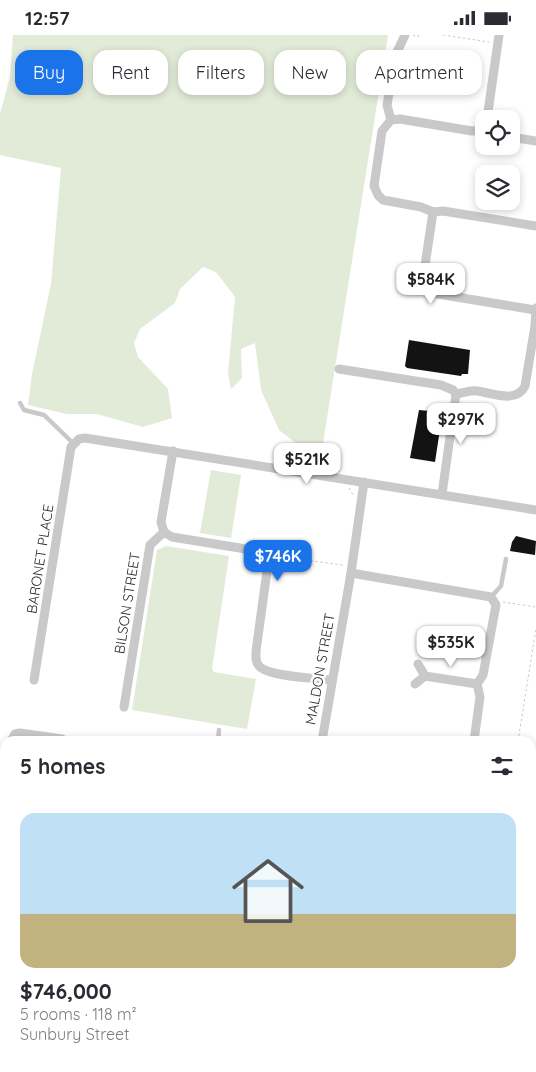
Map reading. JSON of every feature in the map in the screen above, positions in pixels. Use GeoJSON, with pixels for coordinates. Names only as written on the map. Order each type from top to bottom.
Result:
{"type":"FeatureCollection","features":[{"type":"Feature","properties":{"kind":"street"},"geometry":{"type":"LineString","coordinates":[[391,120],[387,105],[396,54],[404,35]]}},
{"type":"Feature","properties":{"kind":"street"},"geometry":{"type":"LineString","coordinates":[[488,110],[499,35]]}},
{"type":"Feature","properties":{"kind":"street"},"geometry":{"type":"LineString","coordinates":[[475,131],[400,119],[391,120],[382,131],[374,186],[378,195],[383,199],[421,207],[433,212],[443,211],[536,226]]}},
{"type":"Feature","properties":{"kind":"street"},"geometry":{"type":"LineString","coordinates":[[520,138],[536,141]]}},
{"type":"Feature","properties":{"kind":"street"},"geometry":{"type":"LineString","coordinates":[[433,212],[423,279],[426,287],[432,293],[536,309],[535,327],[525,386],[522,392],[513,396],[474,391],[456,394]]}},
{"type":"Feature","properties":{"kind":"street"},"geometry":{"type":"LineString","coordinates":[[339,369],[440,385],[453,390],[456,394]]}},
{"type":"Feature","properties":{"kind":"street"},"geometry":{"type":"LineString","coordinates":[[442,494],[456,394]]}},
{"type":"Feature","properties":{"kind":"street"},"geometry":{"type":"LineString","coordinates":[[73,443],[85,438],[536,510]]}},
{"type":"Feature","properties":{"kind":"street","name":"BARONET PLACE"},"geometry":{"type":"LineString","coordinates":[[34,680],[73,443]]}},
{"type":"Feature","properties":{"kind":"street"},"geometry":{"type":"LineString","coordinates":[[173,451],[161,522],[164,532],[172,537],[258,551],[266,557],[268,564],[256,651],[256,659],[259,665],[270,672],[331,681]]}},
{"type":"Feature","properties":{"kind":"street","name":"MALDON STREET"},"geometry":{"type":"LineString","coordinates":[[323,736],[364,482]]}},
{"type":"Feature","properties":{"kind":"street","name":"BILSON STREET"},"geometry":{"type":"LineString","coordinates":[[124,707],[150,545],[164,532]]}},
{"type":"Feature","properties":{"kind":"street"},"geometry":{"type":"LineString","coordinates":[[349,569],[491,597],[496,605],[496,617],[483,675],[477,684],[480,697],[475,736]]}},
{"type":"Feature","properties":{"kind":"street"},"geometry":{"type":"LineString","coordinates":[[418,663],[426,676]]}},
{"type":"Feature","properties":{"kind":"street"},"geometry":{"type":"LineString","coordinates":[[415,684],[426,676],[477,684]]}},
{"type":"Feature","properties":{"kind":"street"},"geometry":{"type":"LineString","coordinates":[[14,736],[20,733],[41,736]]}},
{"type":"Feature","properties":{"kind":"lane"},"geometry":{"type":"LineString","coordinates":[[20,403],[21,408],[24,410],[44,415],[73,443]]}},
{"type":"Feature","properties":{"kind":"lane"},"geometry":{"type":"LineString","coordinates":[[491,597],[500,586],[506,559]]}},
{"type":"Feature","properties":{"kind":"lane"},"geometry":{"type":"LineString","coordinates":[[219,736],[220,730]]}},
{"type":"Feature","properties":{"kind":"path"},"geometry":{"type":"LineString","coordinates":[[412,35],[418,37],[419,35]]}},
{"type":"Feature","properties":{"kind":"path"},"geometry":{"type":"LineString","coordinates":[[442,35],[490,43],[490,51],[497,51]]}},
{"type":"Feature","properties":{"kind":"path"},"geometry":{"type":"LineString","coordinates":[[273,557],[276,559],[282,557],[349,569]]}},
{"type":"Feature","properties":{"kind":"path"},"geometry":{"type":"LineString","coordinates":[[519,736],[536,629]]}},
{"type":"Feature","properties":{"kind":"green space"},"geometry":{"type":"Polygon","coordinates":[[[13,35],[388,35],[386,50],[356,50],[356,95],[378,95],[320,462],[279,430],[261,390],[255,343],[241,349],[242,378],[231,389],[228,373],[235,297],[216,272],[203,267],[180,289],[175,303],[140,329],[134,343],[138,357],[168,389],[172,418],[143,427],[97,414],[67,414],[28,405],[32,374],[51,284],[61,168],[0,155],[0,114],[10,76],[13,35]]]}},
{"type":"Feature","properties":{"kind":"green space"},"geometry":{"type":"Polygon","coordinates":[[[211,470],[241,475],[231,538],[200,533],[211,470]]]}},
{"type":"Feature","properties":{"kind":"green space"},"geometry":{"type":"Polygon","coordinates":[[[166,546],[229,556],[212,669],[214,672],[256,679],[247,729],[132,710],[157,550],[166,546]]]}},
{"type":"Feature","properties":{"kind":"building"},"geometry":{"type":"Polygon","coordinates":[[[409,340],[470,350],[468,374],[462,374],[461,376],[407,368],[405,366],[409,340]]]}},
{"type":"Feature","properties":{"kind":"building"},"geometry":{"type":"Polygon","coordinates":[[[419,410],[440,412],[439,416],[442,416],[435,462],[410,458],[419,410]]]}},
{"type":"Feature","properties":{"kind":"building"},"geometry":{"type":"Polygon","coordinates":[[[516,536],[536,541],[535,555],[510,551],[516,536]]]}}]}
